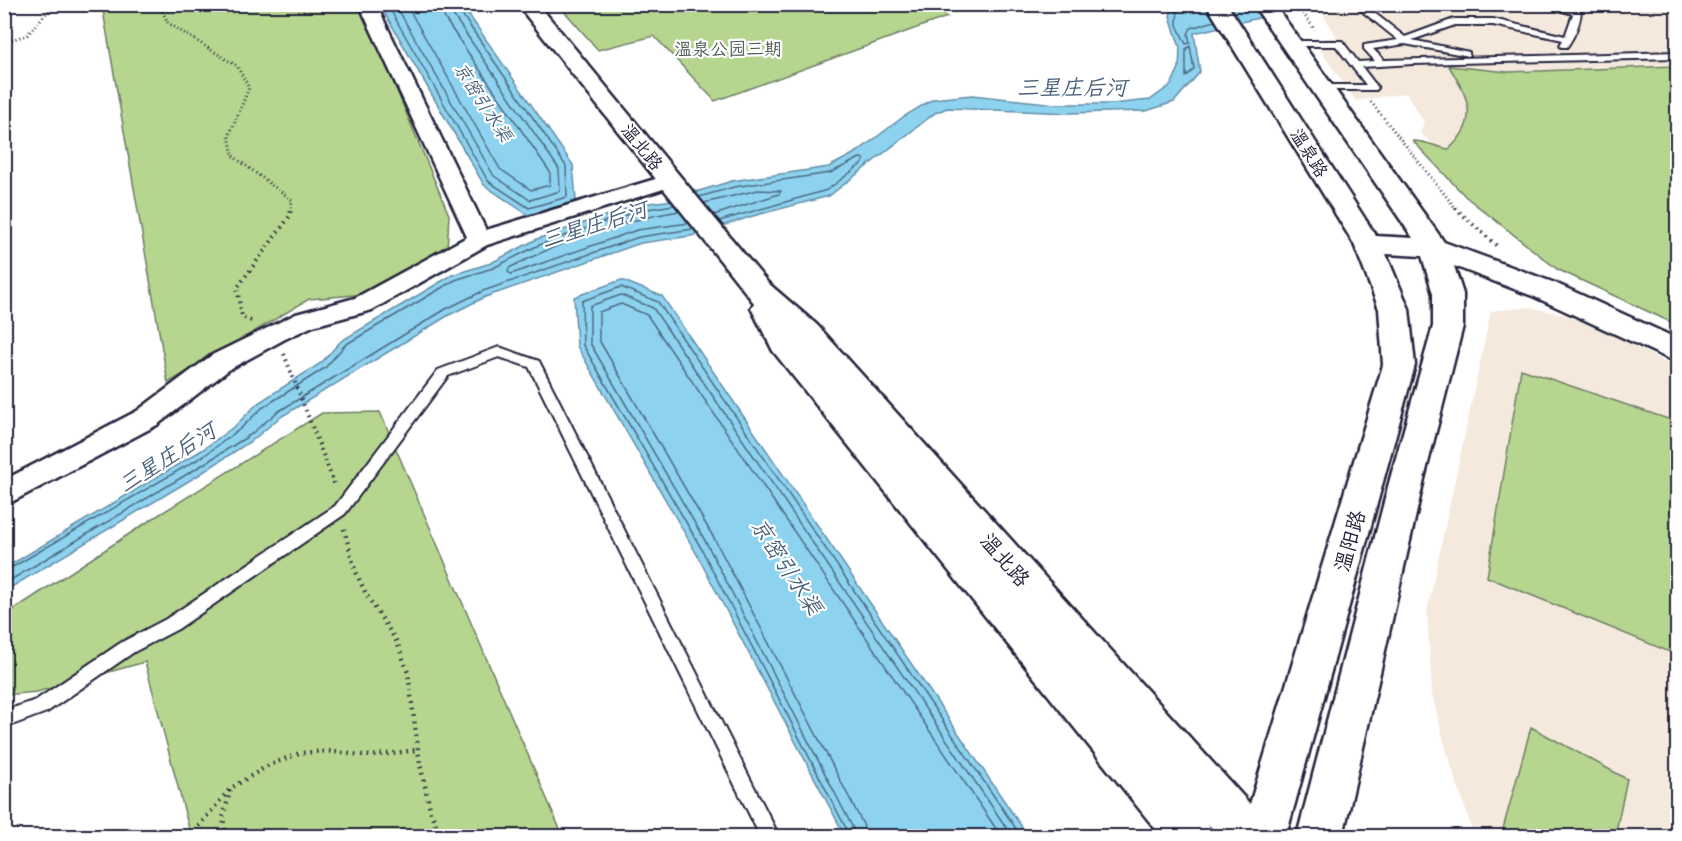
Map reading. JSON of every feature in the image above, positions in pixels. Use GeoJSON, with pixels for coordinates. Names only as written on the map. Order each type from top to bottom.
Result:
{"type":"FeatureCollection","features":[{"type":"Feature","properties":{"kind":"main road","name":"温北路"},"geometry":{"type":"LineString","coordinates":[[527,4],[758,290],[806,333],[1248,837]]}},
{"type":"Feature","properties":{"kind":"main road","name":"温泉路"},"geometry":{"type":"LineString","coordinates":[[1216,4],[1368,244]]}},
{"type":"Feature","properties":{"kind":"main road"},"geometry":{"type":"LineString","coordinates":[[1263,4],[1434,248]]}},
{"type":"Feature","properties":{"kind":"main road"},"geometry":{"type":"LineString","coordinates":[[1368,244],[1434,248],[1545,290],[1652,338],[1677,352]]}},
{"type":"Feature","properties":{"kind":"main road","name":"温阳路"},"geometry":{"type":"LineString","coordinates":[[1263,837],[1399,365],[1394,309],[1368,244]]}},
{"type":"Feature","properties":{"kind":"main road","name":"温阳路"},"geometry":{"type":"LineString","coordinates":[[1320,837],[1407,479],[1448,326],[1449,294],[1434,248]]}},
{"type":"Feature","properties":{"kind":"main road","name":"温北路"},"geometry":{"type":"LineString","coordinates":[[758,290],[783,343],[1190,837]]}},
{"type":"Feature","properties":{"kind":"street"},"geometry":{"type":"LineString","coordinates":[[367,4],[478,240]]}},
{"type":"Feature","properties":{"kind":"street"},"geometry":{"type":"LineString","coordinates":[[4,494],[147,418],[221,362],[305,320],[363,304],[478,240],[675,187]]}},
{"type":"Feature","properties":{"kind":"lane"},"geometry":{"type":"LineString","coordinates":[[1357,4],[1405,41]]}},
{"type":"Feature","properties":{"kind":"lane"},"geometry":{"type":"LineString","coordinates":[[1542,4],[1578,9],[1568,39],[1556,57]]}},
{"type":"Feature","properties":{"kind":"lane"},"geometry":{"type":"LineString","coordinates":[[1405,41],[1414,34],[1454,22],[1493,22],[1568,39]]}},
{"type":"Feature","properties":{"kind":"lane"},"geometry":{"type":"LineString","coordinates":[[1286,36],[1324,43],[1339,43],[1373,88],[1320,88]]}},
{"type":"Feature","properties":{"kind":"lane"},"geometry":{"type":"LineString","coordinates":[[1382,63],[1367,47],[1405,41],[1488,59]]}},
{"type":"Feature","properties":{"kind":"lane"},"geometry":{"type":"LineString","coordinates":[[1357,65],[1488,59],[1677,55]]}},
{"type":"Feature","properties":{"kind":"lane"},"geometry":{"type":"LineString","coordinates":[[4,720],[41,706],[128,647],[172,624],[340,510],[443,373],[499,352],[534,364],[770,837]]}},
{"type":"Feature","properties":{"kind":"path"},"geometry":{"type":"LineString","coordinates":[[4,42],[27,35],[54,4]]}},
{"type":"Feature","properties":{"kind":"path"},"geometry":{"type":"LineString","coordinates":[[159,4],[168,23],[237,66],[249,88],[229,136],[233,156],[292,200],[290,216],[237,288],[242,317],[276,333]]}},
{"type":"Feature","properties":{"kind":"path"},"geometry":{"type":"LineString","coordinates":[[1296,4],[1324,43]]}},
{"type":"Feature","properties":{"kind":"path"},"geometry":{"type":"LineString","coordinates":[[1359,88],[1461,215],[1503,251]]}},
{"type":"Feature","properties":{"kind":"path"},"geometry":{"type":"LineString","coordinates":[[286,360],[313,428],[340,510],[355,570],[366,594],[397,642],[408,673],[417,750],[431,813],[441,837]]}},
{"type":"Feature","properties":{"kind":"path"},"geometry":{"type":"LineString","coordinates":[[190,837],[231,788],[258,771],[309,751],[332,749],[370,756],[417,750]]}},
{"type":"Feature","properties":{"kind":"path"},"geometry":{"type":"LineString","coordinates":[[226,837],[223,818],[231,788]]}},
{"type":"Feature","properties":{"kind":"shaded area"},"geometry":{"type":"Polygon","coordinates":[[[1331,5],[1677,5],[1677,66],[1508,72],[1449,67],[1462,88],[1468,106],[1469,123],[1461,138],[1449,149],[1437,147],[1420,133],[1424,122],[1406,93],[1356,101],[1313,40],[1337,37],[1319,8],[1331,5]]]}},
{"type":"Feature","properties":{"kind":"shaded area"},"geometry":{"type":"Polygon","coordinates":[[[1530,307],[1566,315],[1613,335],[1677,368],[1677,836],[1474,836],[1447,753],[1432,695],[1427,611],[1491,311],[1530,307]]]}},
{"type":"Feature","properties":{"kind":"green space","name":"温泉公园三期"},"geometry":{"type":"Polygon","coordinates":[[[930,4],[947,17],[715,101],[654,36],[598,50],[559,5],[930,4]]]}},
{"type":"Feature","properties":{"kind":"green space"},"geometry":{"type":"Polygon","coordinates":[[[102,5],[361,5],[449,215],[447,251],[366,294],[309,299],[168,383],[102,5]]]}},
{"type":"Feature","properties":{"kind":"green space"},"geometry":{"type":"Polygon","coordinates":[[[1449,66],[1508,72],[1677,66],[1677,325],[1557,269],[1466,197],[1413,141],[1449,149],[1465,128],[1468,119],[1466,99],[1449,66]]]}},
{"type":"Feature","properties":{"kind":"green space"},"geometry":{"type":"Polygon","coordinates":[[[1521,369],[1677,422],[1677,655],[1487,577],[1521,369]]]}},
{"type":"Feature","properties":{"kind":"green space"},"geometry":{"type":"Polygon","coordinates":[[[380,412],[563,836],[191,836],[145,662],[37,692],[5,695],[4,616],[149,521],[322,413],[380,412]]]}},
{"type":"Feature","properties":{"kind":"green space"},"geometry":{"type":"Polygon","coordinates":[[[1531,727],[1627,779],[1615,836],[1501,836],[1531,727]]]}},
{"type":"Feature","properties":{"kind":"water","name":"京密引水渠"},"geometry":{"type":"Polygon","coordinates":[[[380,5],[462,5],[573,165],[576,201],[528,215],[484,185],[380,5]]]}},
{"type":"Feature","properties":{"kind":"water","name":"三星庄后河"},"geometry":{"type":"Polygon","coordinates":[[[1173,5],[1314,5],[1194,33],[1200,72],[1174,102],[1146,111],[1070,113],[947,108],[935,113],[829,196],[753,216],[691,236],[641,243],[485,297],[449,315],[279,418],[254,439],[197,476],[5,591],[5,568],[202,450],[236,425],[258,403],[321,363],[341,341],[452,275],[491,263],[537,239],[640,204],[666,201],[732,181],[829,167],[857,152],[903,117],[933,99],[972,95],[1056,104],[1112,104],[1150,100],[1171,85],[1179,68],[1180,48],[1170,16],[1173,5]]]}},
{"type":"Feature","properties":{"kind":"water","name":"京密引水渠"},"geometry":{"type":"Polygon","coordinates":[[[621,280],[662,296],[1028,836],[845,836],[695,551],[577,346],[574,297],[621,280]]]}}]}
